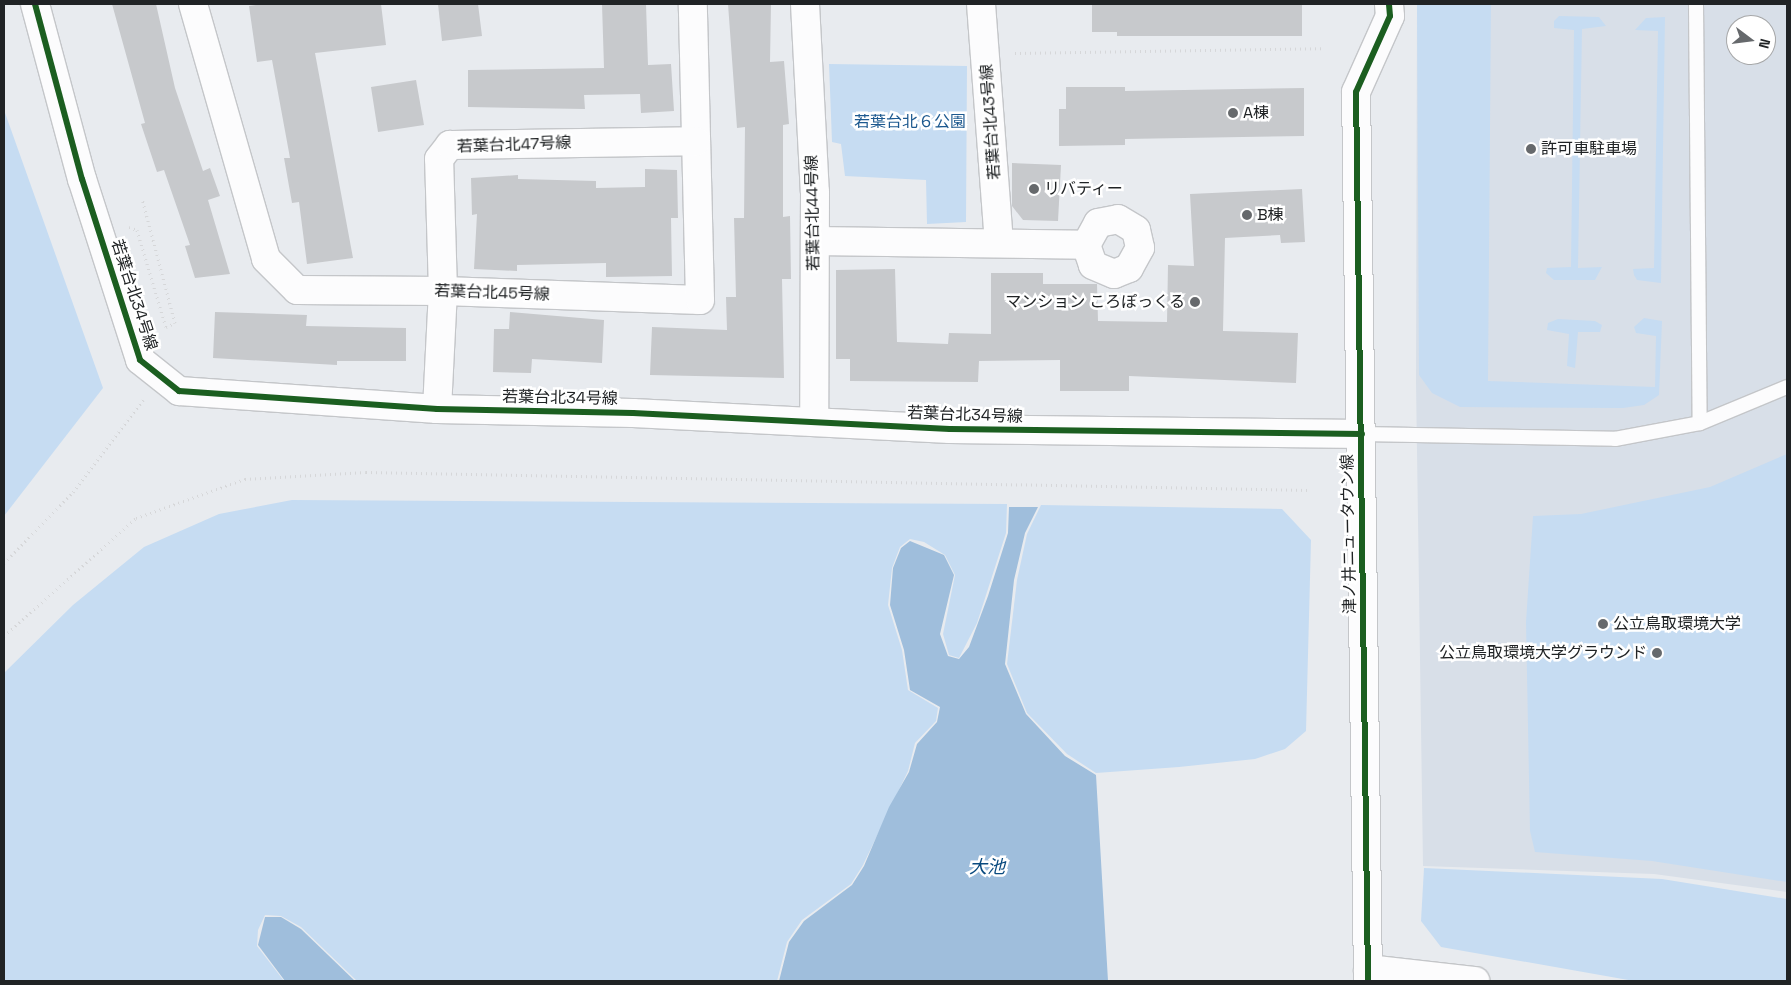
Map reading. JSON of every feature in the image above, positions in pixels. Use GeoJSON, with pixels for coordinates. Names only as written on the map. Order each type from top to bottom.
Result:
{"type":"FeatureCollection","features":[{"type":"Feature","properties":{"kind":"street","name":"若葉台北34号線"},"geometry":{"type":"LineString","coordinates":[[35,4],[82,178],[140,360],[179,391],[438,409],[814,422],[950,429],[1362,434]]}},
{"type":"Feature","properties":{"kind":"street","name":"若葉台北45号線"},"geometry":{"type":"LineString","coordinates":[[193,4],[266,259],[297,290],[443,291],[700,300],[693,4]]}},
{"type":"Feature","properties":{"kind":"street","name":"若葉台北44号線"},"geometry":{"type":"LineString","coordinates":[[805,4],[815,241],[814,422]]}},
{"type":"Feature","properties":{"kind":"street","name":"若葉台北43号線"},"geometry":{"type":"LineString","coordinates":[[981,4],[999,241]]}},
{"type":"Feature","properties":{"kind":"street","name":"津ノ井ニュータウン線"},"geometry":{"type":"LineString","coordinates":[[1368,975],[1356,92],[1390,16],[1389,4]]}},
{"type":"Feature","properties":{"kind":"street","name":"若葉台北47号線"},"geometry":{"type":"LineString","coordinates":[[438,409],[443,291],[439,159],[450,145],[696,141]]}},
{"type":"Feature","properties":{"kind":"street"},"geometry":{"type":"LineString","coordinates":[[815,241],[999,241],[1086,245]]}},
{"type":"Feature","properties":{"kind":"street"},"geometry":{"type":"LineString","coordinates":[[1368,975],[1475,981]]}},
{"type":"Feature","properties":{"kind":"lane"},"geometry":{"type":"LineString","coordinates":[[1696,4],[1700,423]]}},
{"type":"Feature","properties":{"kind":"lane"},"geometry":{"type":"LineString","coordinates":[[1362,434],[1615,440],[1700,423],[1787,387]]}},
{"type":"Feature","properties":{"kind":"path"},"geometry":{"type":"LineString","coordinates":[[986,53],[1324,48]]}},
{"type":"Feature","properties":{"kind":"path"},"geometry":{"type":"LineString","coordinates":[[142,198],[175,323]]}},
{"type":"Feature","properties":{"kind":"path"},"geometry":{"type":"LineString","coordinates":[[4,634],[136,518],[245,479],[366,472],[1309,490]]}},
{"type":"Feature","properties":{"kind":"shaded area","name":"公立鳥取環境大学"},"geometry":{"type":"Polygon","coordinates":[[[1417,4],[1787,4],[1787,892],[1654,874],[1423,866],[1416,382],[1417,4]]]}},
{"type":"Feature","properties":{"kind":"green space"},"geometry":{"type":"Polygon","coordinates":[[[1417,4],[1491,4],[1488,381],[1655,387],[1656,336],[1636,333],[1634,327],[1644,318],[1662,321],[1659,395],[1644,405],[1623,408],[1460,407],[1432,393],[1419,375],[1417,4]]]}},
{"type":"Feature","properties":{"kind":"green space"},"geometry":{"type":"Polygon","coordinates":[[[1559,16],[1599,17],[1606,26],[1582,29],[1578,268],[1602,267],[1595,280],[1554,280],[1546,273],[1547,268],[1571,267],[1574,30],[1554,28],[1554,21],[1559,16]]]}},
{"type":"Feature","properties":{"kind":"green space"},"geometry":{"type":"Polygon","coordinates":[[[1665,17],[1661,283],[1637,280],[1633,269],[1654,268],[1658,31],[1635,30],[1646,18],[1665,17]]]}},
{"type":"Feature","properties":{"kind":"green space","name":"若葉台北６公園"},"geometry":{"type":"Polygon","coordinates":[[[829,64],[967,66],[966,222],[927,224],[926,180],[845,176],[841,144],[832,142],[829,64]]]}},
{"type":"Feature","properties":{"kind":"green space"},"geometry":{"type":"Polygon","coordinates":[[[4,110],[103,388],[4,516],[4,110]]]}},
{"type":"Feature","properties":{"kind":"green space"},"geometry":{"type":"Polygon","coordinates":[[[1558,319],[1595,321],[1602,325],[1600,332],[1578,332],[1575,368],[1567,366],[1569,334],[1547,330],[1548,323],[1558,319]]]}},
{"type":"Feature","properties":{"kind":"green space","name":"公立鳥取環境大学グラウンド"},"geometry":{"type":"Polygon","coordinates":[[[1787,454],[1787,882],[1652,861],[1535,852],[1530,831],[1526,622],[1533,516],[1581,514],[1710,487],[1787,454]]]}},
{"type":"Feature","properties":{"kind":"green space"},"geometry":{"type":"Polygon","coordinates":[[[292,500],[1007,504],[1006,533],[977,623],[959,658],[949,655],[943,634],[955,575],[945,555],[924,542],[910,539],[900,547],[892,568],[888,605],[902,650],[908,690],[938,708],[936,721],[915,743],[908,771],[863,865],[851,884],[802,920],[787,942],[777,981],[357,981],[301,927],[281,916],[265,915],[258,930],[257,946],[284,981],[4,981],[4,673],[73,605],[144,547],[219,514],[292,500]]]}},
{"type":"Feature","properties":{"kind":"green space"},"geometry":{"type":"Polygon","coordinates":[[[1041,505],[1282,509],[1311,540],[1306,731],[1285,749],[1255,759],[1179,767],[1096,773],[1067,754],[1027,713],[1007,664],[1017,580],[1027,534],[1041,505]]]}},
{"type":"Feature","properties":{"kind":"green space"},"geometry":{"type":"Polygon","coordinates":[[[1424,868],[1662,879],[1787,899],[1787,981],[1634,981],[1441,947],[1421,921],[1424,868]]]}},
{"type":"Feature","properties":{"kind":"water","name":"大池"},"geometry":{"type":"Polygon","coordinates":[[[1009,507],[1038,507],[1025,533],[1014,580],[1005,664],[1026,714],[1065,756],[1096,775],[1108,981],[779,981],[789,942],[804,921],[852,885],[864,866],[889,807],[909,772],[917,744],[937,722],[940,707],[910,690],[904,650],[890,605],[893,568],[901,548],[910,541],[944,555],[954,575],[940,634],[948,656],[959,659],[969,647],[988,596],[1008,533],[1009,507]]]}},
{"type":"Feature","properties":{"kind":"water"},"geometry":{"type":"Polygon","coordinates":[[[265,917],[281,917],[301,929],[355,981],[285,981],[258,945],[265,917]]]}},
{"type":"Feature","properties":{"kind":"building"},"geometry":{"type":"Polygon","coordinates":[[[112,4],[156,4],[175,88],[203,171],[210,168],[220,196],[208,200],[230,274],[195,278],[185,246],[190,245],[164,170],[157,172],[141,124],[145,123],[112,4]]]}},
{"type":"Feature","properties":{"kind":"building"},"geometry":{"type":"Polygon","coordinates":[[[264,4],[381,4],[386,45],[315,53],[353,258],[307,264],[299,202],[292,203],[284,158],[290,158],[272,60],[257,62],[249,6],[264,4]]]}},
{"type":"Feature","properties":{"kind":"building"},"geometry":{"type":"Polygon","coordinates":[[[438,4],[478,4],[482,36],[442,41],[438,4]]]}},
{"type":"Feature","properties":{"kind":"building"},"geometry":{"type":"Polygon","coordinates":[[[602,4],[646,4],[648,65],[671,64],[674,111],[641,113],[640,94],[584,95],[585,109],[468,107],[468,70],[604,68],[602,4]]]}},
{"type":"Feature","properties":{"kind":"building"},"geometry":{"type":"Polygon","coordinates":[[[728,4],[771,4],[770,62],[784,61],[789,124],[783,125],[783,217],[790,216],[791,279],[782,279],[784,378],[650,375],[652,327],[727,330],[726,297],[736,297],[734,218],[744,218],[745,127],[737,128],[728,4]]]}},
{"type":"Feature","properties":{"kind":"building"},"geometry":{"type":"Polygon","coordinates":[[[1092,4],[1302,4],[1302,36],[1117,36],[1117,32],[1092,32],[1092,4]]]}},
{"type":"Feature","properties":{"kind":"building"},"geometry":{"type":"Polygon","coordinates":[[[416,80],[424,125],[378,132],[371,87],[416,80]]]}},
{"type":"Feature","properties":{"kind":"building"},"geometry":{"type":"Polygon","coordinates":[[[1066,87],[1125,87],[1125,91],[1304,88],[1304,136],[1125,139],[1125,145],[1059,146],[1059,109],[1066,109],[1066,87]]]}},
{"type":"Feature","properties":{"kind":"building"},"geometry":{"type":"Polygon","coordinates":[[[1012,163],[1061,165],[1058,221],[1023,220],[1012,206],[1012,163]]]}},
{"type":"Feature","properties":{"kind":"building"},"geometry":{"type":"Polygon","coordinates":[[[645,169],[677,170],[678,218],[671,218],[672,276],[606,277],[606,263],[517,265],[517,271],[474,269],[477,214],[472,215],[471,178],[518,175],[518,179],[596,181],[596,188],[645,187],[645,169]]]}},
{"type":"Feature","properties":{"kind":"building"},"geometry":{"type":"Polygon","coordinates":[[[1302,189],[1305,242],[1281,243],[1280,235],[1225,238],[1223,331],[1298,333],[1296,383],[1129,376],[1129,391],[1060,391],[1060,360],[979,361],[978,382],[850,381],[850,359],[836,359],[836,270],[895,269],[897,342],[948,344],[949,333],[991,334],[991,273],[1043,273],[1043,284],[1097,284],[1098,321],[1167,322],[1168,265],[1194,266],[1190,194],[1302,189]]]}},
{"type":"Feature","properties":{"kind":"building"},"geometry":{"type":"Polygon","coordinates":[[[215,312],[307,315],[306,326],[406,328],[406,361],[337,361],[337,365],[213,358],[215,312]]]}},
{"type":"Feature","properties":{"kind":"building"},"geometry":{"type":"Polygon","coordinates":[[[510,312],[604,320],[602,363],[532,359],[531,373],[493,372],[494,329],[509,329],[510,312]]]}},
{"type":"Feature","properties":{"kind":"cycle path"},"geometry":{"type":"LineString","coordinates":[[35,4],[82,179],[140,360],[179,391],[437,409],[633,413],[950,429],[1362,434]]}},
{"type":"Feature","properties":{"kind":"cycle path"},"geometry":{"type":"LineString","coordinates":[[1368,981],[1356,92],[1390,16],[1389,4]]}},
{"type":"Feature","properties":{"kind":"place","name":"A棟"},"geometry":{"type":"Point","coordinates":[1233,113]}},
{"type":"Feature","properties":{"kind":"place","name":"許可車駐車場"},"geometry":{"type":"Point","coordinates":[1531,149]}},
{"type":"Feature","properties":{"kind":"place","name":"リバティー"},"geometry":{"type":"Point","coordinates":[1034,189]}},
{"type":"Feature","properties":{"kind":"place","name":"B棟"},"geometry":{"type":"Point","coordinates":[1247,215]}},
{"type":"Feature","properties":{"kind":"place","name":"マンション ころぽっくる"},"geometry":{"type":"Point","coordinates":[1195,302]}},
{"type":"Feature","properties":{"kind":"place","name":"公立鳥取環境大学"},"geometry":{"type":"Point","coordinates":[1603,624]}},
{"type":"Feature","properties":{"kind":"place","name":"公立鳥取環境大学グラウンド"},"geometry":{"type":"Point","coordinates":[1657,653]}}]}
